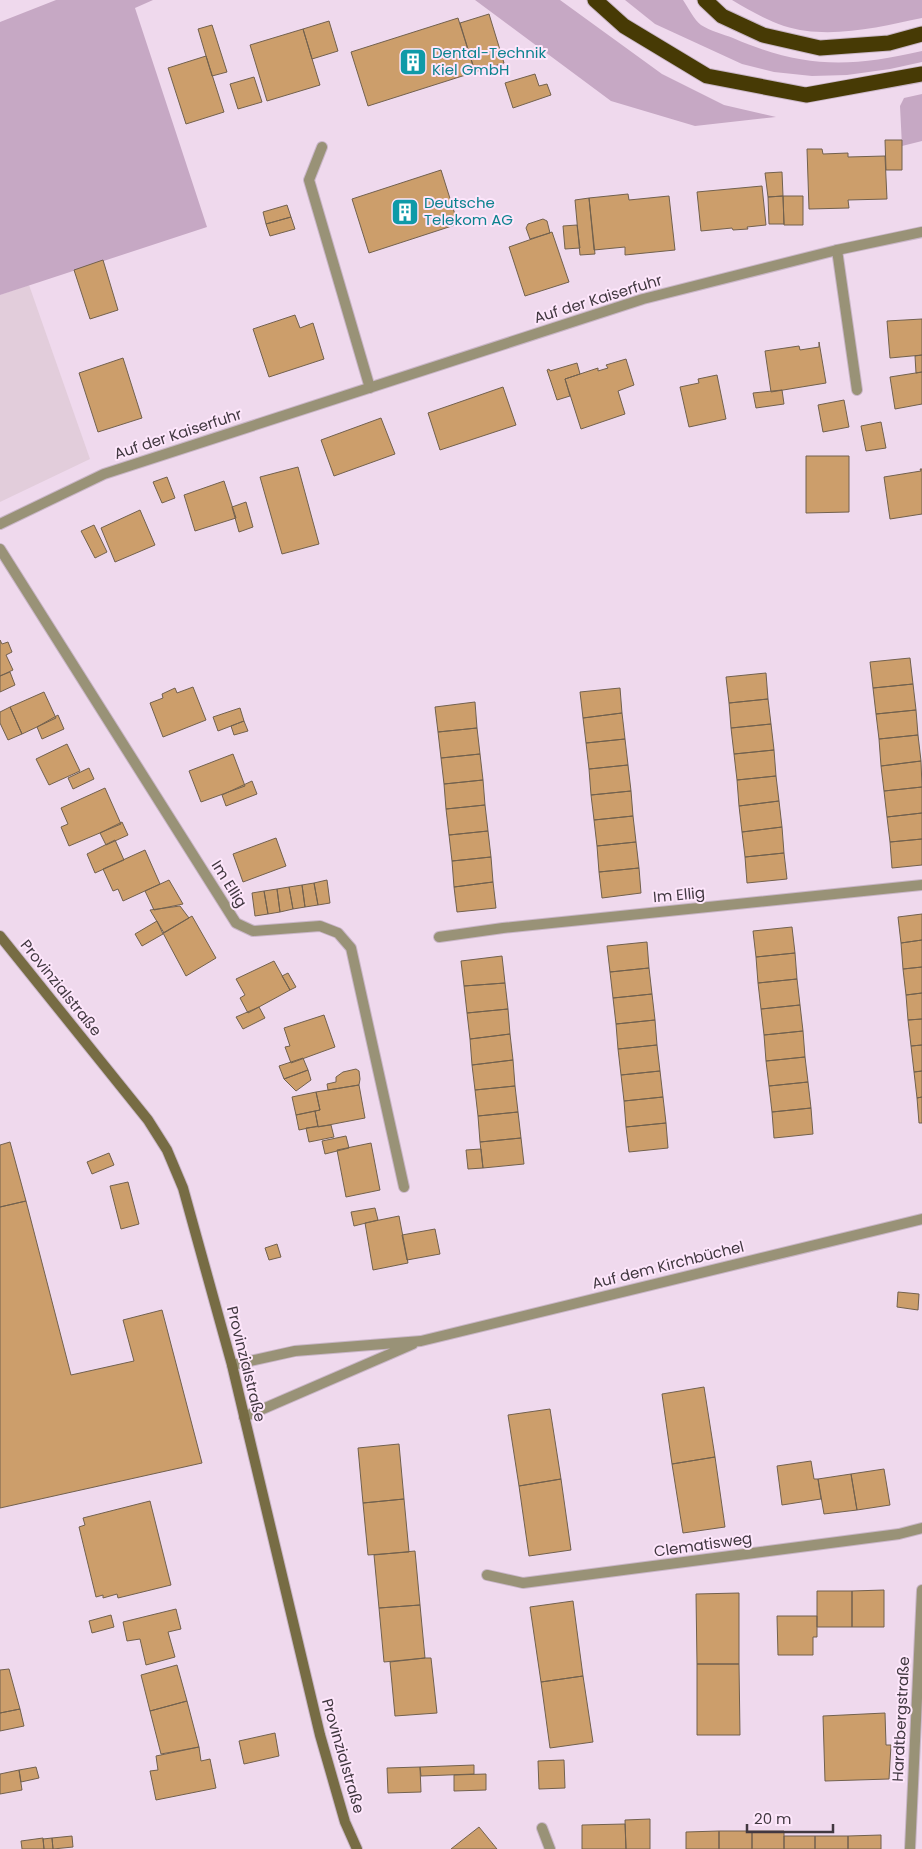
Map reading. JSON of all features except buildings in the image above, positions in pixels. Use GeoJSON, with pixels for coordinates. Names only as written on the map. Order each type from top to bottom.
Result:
{"type":"FeatureCollection","features":[{"type":"Feature","properties":{"kind":"highway"},"geometry":{"type":"LineString","coordinates":[[595,0],[624,26],[707,76],[806,94],[922,74]]}},
{"type":"Feature","properties":{"kind":"highway"},"geometry":{"type":"LineString","coordinates":[[705,0],[722,16],[763,35],[820,48],[889,43],[922,34]]}},
{"type":"Feature","properties":{"kind":"main road","name":"Provinzialstraße"},"geometry":{"type":"LineString","coordinates":[[0,936],[148,1120],[167,1150],[183,1188],[232,1365],[320,1735],[346,1822],[357,1849]]}},
{"type":"Feature","properties":{"kind":"street"},"geometry":{"type":"LineString","coordinates":[[322,146],[309,180],[370,388]]}},
{"type":"Feature","properties":{"kind":"street","name":"Auf der Kaiserfuhr"},"geometry":{"type":"LineString","coordinates":[[0,524],[104,474],[643,299],[837,250],[922,232]]}},
{"type":"Feature","properties":{"kind":"street"},"geometry":{"type":"LineString","coordinates":[[837,250],[857,390]]}},
{"type":"Feature","properties":{"kind":"street","name":"Im Ellig"},"geometry":{"type":"LineString","coordinates":[[0,549],[236,923],[253,931],[320,926],[338,934],[351,948],[404,1186]]}},
{"type":"Feature","properties":{"kind":"street","name":"Im Ellig"},"geometry":{"type":"LineString","coordinates":[[439,937],[503,928],[922,885]]}},
{"type":"Feature","properties":{"kind":"street","name":"Auf dem Kirchbüchel"},"geometry":{"type":"LineString","coordinates":[[232,1365],[295,1351],[421,1341],[922,1219]]}},
{"type":"Feature","properties":{"kind":"street","name":"Auf dem Kirchbüchel"},"geometry":{"type":"LineString","coordinates":[[244,1417],[421,1341]]}},
{"type":"Feature","properties":{"kind":"street","name":"Clematisweg"},"geometry":{"type":"LineString","coordinates":[[488,1575],[523,1583],[899,1534],[922,1528]]}},
{"type":"Feature","properties":{"kind":"street","name":"Hardtbergstraße"},"geometry":{"type":"LineString","coordinates":[[910,1849],[922,1590]]}},
{"type":"Feature","properties":{"kind":"street"},"geometry":{"type":"LineString","coordinates":[[542,1828],[550,1849]]}},
{"type":"Feature","properties":{"kind":"shaded area"},"geometry":{"type":"Polygon","coordinates":[[[56,0],[153,0],[135,8],[207,227],[0,295],[0,22],[56,0]]]}},
{"type":"Feature","properties":{"kind":"shaded area"},"geometry":{"type":"Polygon","coordinates":[[[475,0],[560,0],[662,74],[724,105],[776,117],[695,126],[611,101],[475,0]]]}},
{"type":"Feature","properties":{"kind":"shaded area"},"geometry":{"type":"Polygon","coordinates":[[[625,0],[683,0],[696,20],[712,31],[758,48],[804,60],[848,62],[896,57],[922,51],[922,62],[847,75],[812,76],[774,72],[742,64],[655,24],[625,0]]]}},
{"type":"Feature","properties":{"kind":"shaded area"},"geometry":{"type":"Polygon","coordinates":[[[732,0],[922,0],[922,18],[853,31],[818,32],[777,24],[732,0]]]}},
{"type":"Feature","properties":{"kind":"shaded area"},"geometry":{"type":"Polygon","coordinates":[[[922,94],[922,141],[902,146],[900,106],[904,98],[922,94]]]}},
{"type":"Feature","properties":{"kind":"shaded area"},"geometry":{"type":"Polygon","coordinates":[[[29,285],[90,459],[0,502],[0,295],[29,285]]]}},
{"type":"Feature","properties":{"kind":"place","name":"Dental-Technik Kiel GmbH"},"geometry":{"type":"Point","coordinates":[413,62]}},
{"type":"Feature","properties":{"kind":"place","name":"Deutsche Telekom AG"},"geometry":{"type":"Point","coordinates":[405,212]}}]}
